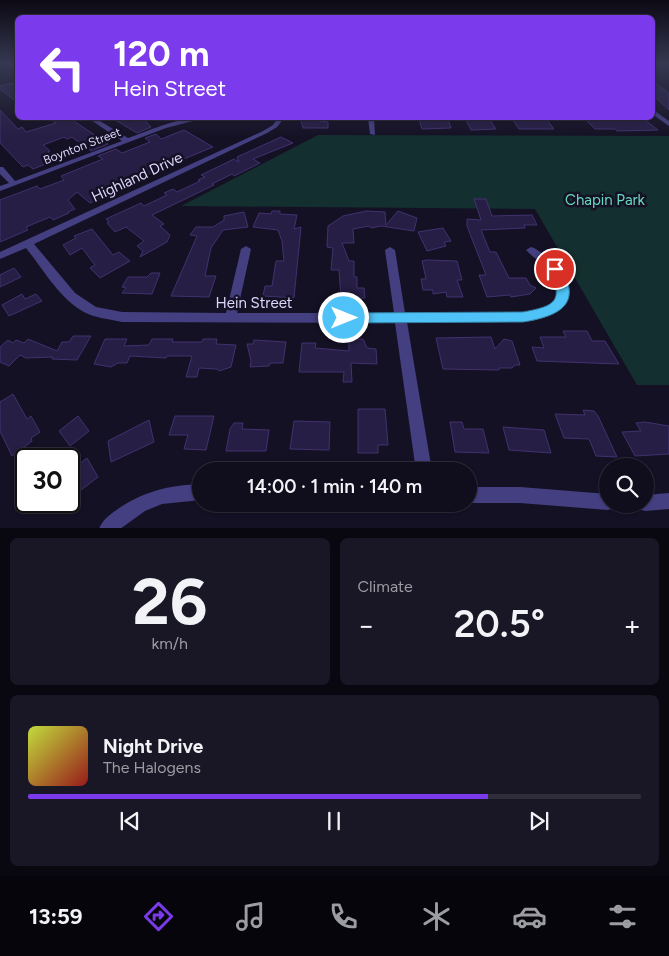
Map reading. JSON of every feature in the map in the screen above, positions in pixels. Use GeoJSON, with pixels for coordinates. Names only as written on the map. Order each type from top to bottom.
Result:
{"type":"FeatureCollection","features":[{"type":"Feature","properties":{"kind":"street"},"geometry":{"type":"LineString","coordinates":[[655,112],[669,113]]}},
{"type":"Feature","properties":{"kind":"street"},"geometry":{"type":"LineString","coordinates":[[655,114],[669,124]]}},
{"type":"Feature","properties":{"kind":"street"},"geometry":{"type":"LineString","coordinates":[[94,120],[127,141]]}},
{"type":"Feature","properties":{"kind":"street","name":"Boynton Street"},"geometry":{"type":"LineString","coordinates":[[0,189],[164,127],[192,120]]}},
{"type":"Feature","properties":{"kind":"street","name":"Highland Drive"},"geometry":{"type":"LineString","coordinates":[[0,256],[265,132],[275,126],[280,120]]}},
{"type":"Feature","properties":{"kind":"street"},"geometry":{"type":"LineString","coordinates":[[371,120],[373,134]]}},
{"type":"Feature","properties":{"kind":"street"},"geometry":{"type":"LineString","coordinates":[[0,169],[14,184]]}},
{"type":"Feature","properties":{"kind":"street","name":"Hein Street"},"geometry":{"type":"LineString","coordinates":[[28,243],[66,289],[88,309],[122,317],[401,318],[425,316],[523,317],[542,314],[555,307],[562,300],[563,288],[559,276],[546,260],[531,250]]}},
{"type":"Feature","properties":{"kind":"street"},"geometry":{"type":"LineString","coordinates":[[230,318],[246,249]]}},
{"type":"Feature","properties":{"kind":"street"},"geometry":{"type":"LineString","coordinates":[[390,250],[423,462]]}},
{"type":"Feature","properties":{"kind":"street"},"geometry":{"type":"LineString","coordinates":[[107,528],[130,509],[153,497],[177,492],[192,492]]}},
{"type":"Feature","properties":{"kind":"street"},"geometry":{"type":"LineString","coordinates":[[477,495],[520,495],[599,501]]}},
{"type":"Feature","properties":{"kind":"street"},"geometry":{"type":"LineString","coordinates":[[654,503],[669,502]]}},
{"type":"Feature","properties":{"kind":"green space","name":"Chapin Park"},"geometry":{"type":"Polygon","coordinates":[[[318,135],[669,136],[669,385],[637,385],[535,209],[181,206],[318,135]]]}},
{"type":"Feature","properties":{"kind":"building"},"geometry":{"type":"Polygon","coordinates":[[[15,88],[15,101],[0,89],[15,88]]]}},
{"type":"Feature","properties":{"kind":"building"},"geometry":{"type":"Polygon","coordinates":[[[655,88],[661,88],[669,93],[669,110],[655,97],[655,88]]]}},
{"type":"Feature","properties":{"kind":"building"},"geometry":{"type":"Polygon","coordinates":[[[0,110],[18,129],[22,127],[26,132],[56,123],[52,120],[72,120],[108,144],[91,151],[72,137],[67,139],[64,137],[43,145],[56,160],[33,169],[28,165],[23,167],[0,143],[0,110]]]}},
{"type":"Feature","properties":{"kind":"building"},"geometry":{"type":"Polygon","coordinates":[[[115,120],[145,120],[151,127],[137,133],[115,120]]]}},
{"type":"Feature","properties":{"kind":"building"},"geometry":{"type":"Polygon","coordinates":[[[301,120],[328,122],[328,128],[303,128],[301,120]]]}},
{"type":"Feature","properties":{"kind":"building"},"geometry":{"type":"Polygon","coordinates":[[[419,120],[448,120],[451,128],[422,129],[419,120]]]}},
{"type":"Feature","properties":{"kind":"building"},"geometry":{"type":"Polygon","coordinates":[[[466,120],[490,120],[496,129],[471,130],[466,120]]]}},
{"type":"Feature","properties":{"kind":"building"},"geometry":{"type":"Polygon","coordinates":[[[513,120],[547,120],[554,129],[519,129],[513,120]]]}},
{"type":"Feature","properties":{"kind":"building"},"geometry":{"type":"Polygon","coordinates":[[[586,120],[645,120],[658,130],[617,131],[615,129],[595,129],[586,120]]]}},
{"type":"Feature","properties":{"kind":"building"},"geometry":{"type":"Polygon","coordinates":[[[184,130],[213,147],[152,175],[150,173],[139,176],[120,184],[123,186],[90,203],[77,192],[68,200],[75,209],[69,213],[53,220],[50,217],[26,227],[28,230],[0,242],[0,200],[37,186],[40,189],[64,180],[61,176],[103,159],[98,156],[116,149],[122,153],[150,142],[145,138],[156,134],[161,139],[184,130]]]}},
{"type":"Feature","properties":{"kind":"building"},"geometry":{"type":"Polygon","coordinates":[[[281,137],[293,143],[253,159],[260,163],[234,176],[232,174],[212,184],[214,185],[152,215],[164,224],[160,226],[170,235],[167,242],[140,257],[143,251],[137,246],[144,241],[126,227],[115,232],[107,223],[109,222],[106,219],[141,203],[144,206],[167,195],[164,193],[173,189],[177,192],[205,177],[201,175],[234,159],[239,162],[237,157],[281,137]]]}},
{"type":"Feature","properties":{"kind":"building"},"geometry":{"type":"Polygon","coordinates":[[[474,199],[486,199],[492,216],[532,215],[537,225],[524,225],[525,228],[481,230],[490,252],[496,252],[509,278],[526,278],[530,285],[536,288],[530,294],[511,297],[510,295],[487,297],[479,275],[486,275],[467,226],[467,219],[481,220],[474,199]]]}},
{"type":"Feature","properties":{"kind":"building"},"geometry":{"type":"Polygon","coordinates":[[[272,211],[280,211],[280,214],[297,215],[294,229],[301,227],[294,298],[263,296],[265,286],[272,286],[276,261],[284,261],[282,241],[278,230],[253,227],[259,213],[271,214],[272,211]]]}},
{"type":"Feature","properties":{"kind":"building"},"geometry":{"type":"Polygon","coordinates":[[[366,211],[385,212],[386,225],[398,211],[417,218],[414,231],[381,226],[353,229],[354,243],[342,243],[349,261],[354,261],[354,277],[357,277],[357,288],[364,288],[365,298],[341,298],[339,270],[331,270],[333,248],[327,247],[328,226],[343,216],[366,211]]]}},
{"type":"Feature","properties":{"kind":"building"},"geometry":{"type":"Polygon","coordinates":[[[244,212],[248,227],[223,230],[211,248],[205,276],[216,276],[209,297],[171,296],[197,236],[190,235],[196,227],[213,227],[224,220],[224,216],[244,212]]]}},
{"type":"Feature","properties":{"kind":"building"},"geometry":{"type":"Polygon","coordinates":[[[443,228],[451,241],[444,242],[446,246],[427,251],[418,232],[443,228]]]}},
{"type":"Feature","properties":{"kind":"building"},"geometry":{"type":"Polygon","coordinates":[[[92,229],[113,255],[119,252],[130,261],[100,278],[90,268],[95,265],[82,248],[70,255],[63,245],[76,238],[74,236],[92,229]]]}},
{"type":"Feature","properties":{"kind":"building"},"geometry":{"type":"Polygon","coordinates":[[[422,261],[457,261],[462,280],[457,280],[463,297],[447,297],[446,292],[433,294],[433,290],[423,290],[421,279],[426,279],[422,261]]]}},
{"type":"Feature","properties":{"kind":"building"},"geometry":{"type":"Polygon","coordinates":[[[14,268],[21,277],[0,287],[0,275],[14,268]]]}},
{"type":"Feature","properties":{"kind":"building"},"geometry":{"type":"Polygon","coordinates":[[[151,273],[160,273],[152,294],[122,293],[126,288],[122,287],[128,277],[147,277],[151,273]]]}},
{"type":"Feature","properties":{"kind":"building"},"geometry":{"type":"Polygon","coordinates":[[[22,294],[25,299],[36,294],[42,301],[9,316],[2,305],[22,294]]]}},
{"type":"Feature","properties":{"kind":"building"},"geometry":{"type":"Polygon","coordinates":[[[563,331],[587,331],[592,341],[605,341],[619,364],[537,361],[532,347],[544,348],[540,337],[566,337],[563,331]]]}},
{"type":"Feature","properties":{"kind":"building"},"geometry":{"type":"Polygon","coordinates":[[[73,336],[91,336],[77,360],[52,359],[53,357],[26,358],[20,355],[9,366],[0,362],[0,347],[8,340],[13,343],[16,340],[24,343],[28,339],[57,351],[62,342],[69,342],[73,336]]]}},
{"type":"Feature","properties":{"kind":"building"},"geometry":{"type":"Polygon","coordinates":[[[491,337],[495,349],[504,339],[512,341],[520,365],[515,365],[512,368],[499,368],[499,370],[443,369],[436,338],[491,337]]]}},
{"type":"Feature","properties":{"kind":"building"},"geometry":{"type":"Polygon","coordinates":[[[105,339],[127,339],[124,346],[149,345],[152,339],[173,339],[172,342],[202,342],[203,339],[217,339],[216,344],[236,345],[231,367],[219,371],[217,369],[199,368],[197,377],[186,377],[192,356],[167,356],[166,358],[130,356],[127,363],[118,363],[111,367],[94,364],[105,339]]]}},
{"type":"Feature","properties":{"kind":"building"},"geometry":{"type":"Polygon","coordinates":[[[349,339],[363,339],[367,348],[376,349],[377,364],[351,363],[352,382],[343,382],[344,372],[299,372],[302,343],[316,343],[315,348],[349,351],[349,339]]]}},
{"type":"Feature","properties":{"kind":"building"},"geometry":{"type":"Polygon","coordinates":[[[254,340],[286,342],[283,363],[270,363],[269,366],[250,367],[251,361],[247,344],[253,344],[254,340]]]}},
{"type":"Feature","properties":{"kind":"building"},"geometry":{"type":"Polygon","coordinates":[[[13,394],[27,419],[31,416],[40,432],[31,438],[32,441],[23,448],[15,448],[15,454],[12,456],[0,431],[0,402],[13,394]]]}},
{"type":"Feature","properties":{"kind":"building"},"geometry":{"type":"Polygon","coordinates":[[[358,409],[385,409],[388,445],[378,445],[378,453],[358,453],[358,409]]]}},
{"type":"Feature","properties":{"kind":"building"},"geometry":{"type":"Polygon","coordinates":[[[583,410],[594,411],[598,416],[617,457],[596,456],[589,439],[564,438],[555,414],[585,415],[583,410]]]}},
{"type":"Feature","properties":{"kind":"building"},"geometry":{"type":"Polygon","coordinates":[[[78,416],[89,431],[70,446],[59,431],[78,416]]]}},
{"type":"Feature","properties":{"kind":"building"},"geometry":{"type":"Polygon","coordinates":[[[175,416],[214,416],[206,450],[184,449],[188,435],[169,435],[175,416]]]}},
{"type":"Feature","properties":{"kind":"building"},"geometry":{"type":"Polygon","coordinates":[[[149,420],[154,442],[111,462],[108,441],[149,420]]]}},
{"type":"Feature","properties":{"kind":"building"},"geometry":{"type":"Polygon","coordinates":[[[294,421],[330,422],[329,450],[290,449],[294,421]]]}},
{"type":"Feature","properties":{"kind":"building"},"geometry":{"type":"Polygon","coordinates":[[[450,422],[462,422],[464,429],[483,429],[489,453],[455,452],[450,422]]]}},
{"type":"Feature","properties":{"kind":"building"},"geometry":{"type":"Polygon","coordinates":[[[645,422],[669,426],[669,454],[635,456],[622,432],[641,431],[636,423],[645,422]]]}},
{"type":"Feature","properties":{"kind":"building"},"geometry":{"type":"Polygon","coordinates":[[[234,423],[243,423],[242,429],[269,430],[266,451],[226,451],[230,429],[234,423]]]}},
{"type":"Feature","properties":{"kind":"building"},"geometry":{"type":"Polygon","coordinates":[[[503,427],[544,430],[551,453],[509,450],[503,427]]]}},
{"type":"Feature","properties":{"kind":"building"},"geometry":{"type":"Polygon","coordinates":[[[87,458],[98,477],[80,491],[80,463],[87,458]]]}},
{"type":"Feature","properties":{"kind":"route"},"geometry":{"type":"LineString","coordinates":[[344,318],[425,316],[523,317],[542,314],[555,307],[562,300],[563,288],[555,269]]}}]}
